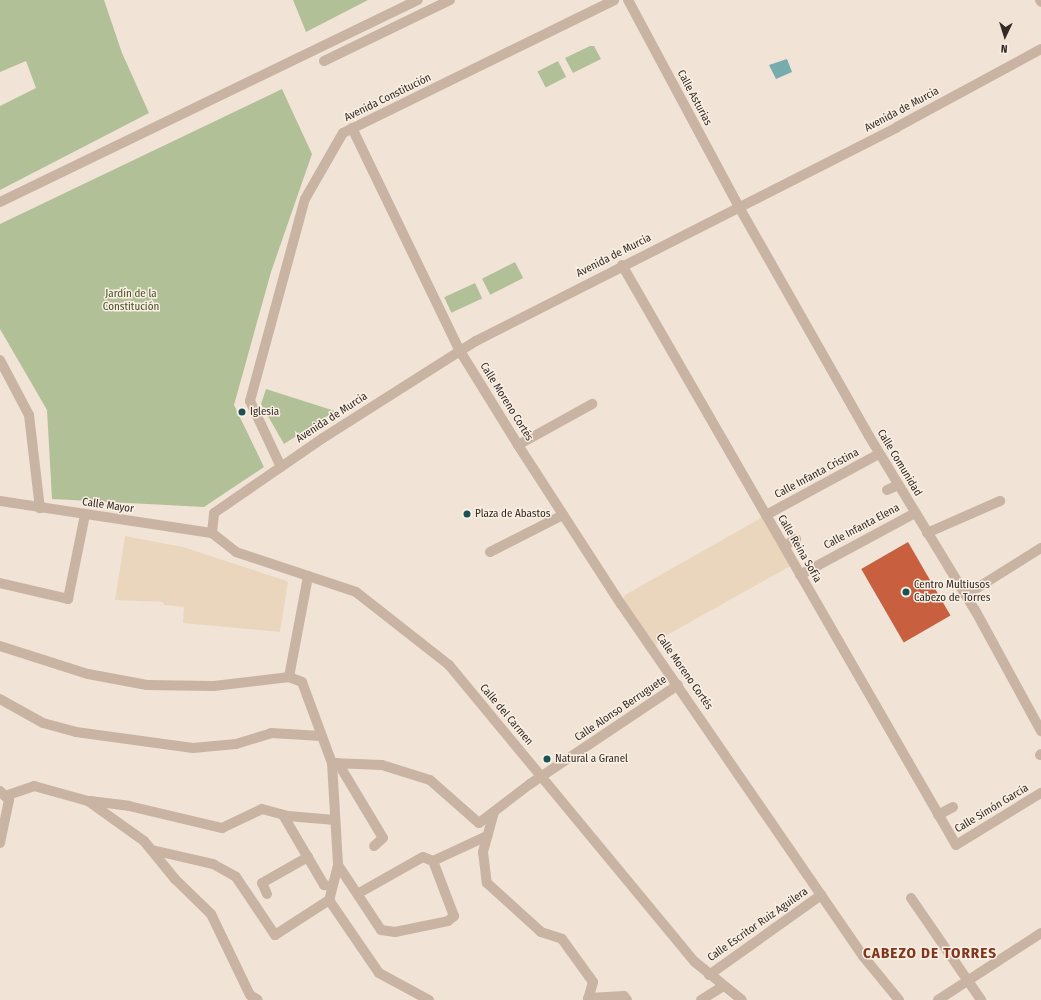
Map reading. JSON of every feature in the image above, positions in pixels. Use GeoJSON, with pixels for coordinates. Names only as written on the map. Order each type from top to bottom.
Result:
{"type":"FeatureCollection","features":[{"type":"Feature","properties":{"kind":"street"},"geometry":{"type":"LineString","coordinates":[[0,202],[418,0]]}},
{"type":"Feature","properties":{"kind":"street"},"geometry":{"type":"LineString","coordinates":[[324,61],[450,0]]}},
{"type":"Feature","properties":{"kind":"street","name":"Avenida Constitución"},"geometry":{"type":"LineString","coordinates":[[281,467],[250,401],[305,199],[343,132],[614,0]]}},
{"type":"Feature","properties":{"kind":"street","name":"Calle Asturias"},"geometry":{"type":"LineString","coordinates":[[628,0],[738,207]]}},
{"type":"Feature","properties":{"kind":"street","name":"Avenida de Murcia"},"geometry":{"type":"LineString","coordinates":[[212,533],[214,513],[281,467],[460,351],[622,265],[897,127],[1041,49]]}},
{"type":"Feature","properties":{"kind":"street","name":"Calle Moreno Cortés"},"geometry":{"type":"LineString","coordinates":[[352,128],[460,351],[518,445],[563,515],[821,895],[863,956],[899,1000]]}},
{"type":"Feature","properties":{"kind":"street","name":"Calle Comunidad"},"geometry":{"type":"LineString","coordinates":[[738,207],[879,454],[966,595],[1041,731]]}},
{"type":"Feature","properties":{"kind":"street","name":"Calle Reina Sofía"},"geometry":{"type":"LineString","coordinates":[[622,265],[956,845]]}},
{"type":"Feature","properties":{"kind":"street"},"geometry":{"type":"LineString","coordinates":[[0,360],[29,415],[40,508]]}},
{"type":"Feature","properties":{"kind":"street"},"geometry":{"type":"LineString","coordinates":[[518,445],[592,404]]}},
{"type":"Feature","properties":{"kind":"street","name":"Calle Infanta Cristina"},"geometry":{"type":"LineString","coordinates":[[766,515],[879,454]]}},
{"type":"Feature","properties":{"kind":"street"},"geometry":{"type":"LineString","coordinates":[[887,490],[898,484]]}},
{"type":"Feature","properties":{"kind":"street","name":"Calle Mayor"},"geometry":{"type":"LineString","coordinates":[[0,501],[212,533]]}},
{"type":"Feature","properties":{"kind":"street"},"geometry":{"type":"LineString","coordinates":[[927,533],[1000,501]]}},
{"type":"Feature","properties":{"kind":"street","name":"Calle Infanta Elena"},"geometry":{"type":"LineString","coordinates":[[800,575],[915,513]]}},
{"type":"Feature","properties":{"kind":"street"},"geometry":{"type":"LineString","coordinates":[[0,583],[68,599],[85,515]]}},
{"type":"Feature","properties":{"kind":"street"},"geometry":{"type":"LineString","coordinates":[[490,552],[563,515]]}},
{"type":"Feature","properties":{"kind":"street","name":"Calle del Carmen"},"geometry":{"type":"LineString","coordinates":[[212,533],[236,552],[356,592],[449,665],[695,962],[737,998]]}},
{"type":"Feature","properties":{"kind":"street"},"geometry":{"type":"LineString","coordinates":[[784,546],[796,540]]}},
{"type":"Feature","properties":{"kind":"street"},"geometry":{"type":"LineString","coordinates":[[966,595],[1041,548]]}},
{"type":"Feature","properties":{"kind":"street"},"geometry":{"type":"LineString","coordinates":[[289,677],[308,576]]}},
{"type":"Feature","properties":{"kind":"street"},"geometry":{"type":"LineString","coordinates":[[0,646],[88,674],[147,685],[214,686],[289,677],[302,682],[321,736],[335,763],[383,838],[374,846]]}},
{"type":"Feature","properties":{"kind":"street","name":"Calle Alonso Berruguete"},"geometry":{"type":"LineString","coordinates":[[335,763],[382,765],[430,780],[479,823],[541,777],[678,685]]}},
{"type":"Feature","properties":{"kind":"street"},"geometry":{"type":"LineString","coordinates":[[0,699],[43,723],[76,732],[193,748],[236,744],[271,733],[321,736]]}},
{"type":"Feature","properties":{"kind":"street"},"geometry":{"type":"LineString","coordinates":[[335,763],[335,820],[338,865],[330,886],[329,900],[379,973],[429,1000]]}},
{"type":"Feature","properties":{"kind":"street"},"geometry":{"type":"LineString","coordinates":[[3,794],[34,786],[88,801],[129,806],[222,828],[262,809],[283,814],[335,820]]}},
{"type":"Feature","properties":{"kind":"street","name":"Calle Simón García"},"geometry":{"type":"LineString","coordinates":[[956,845],[1041,793]]}},
{"type":"Feature","properties":{"kind":"street"},"geometry":{"type":"LineString","coordinates":[[0,843],[9,800],[3,794]]}},
{"type":"Feature","properties":{"kind":"street"},"geometry":{"type":"LineString","coordinates":[[88,801],[144,841],[174,879],[211,914],[250,995],[258,1000]]}},
{"type":"Feature","properties":{"kind":"street"},"geometry":{"type":"LineString","coordinates":[[938,815],[953,807]]}},
{"type":"Feature","properties":{"kind":"street"},"geometry":{"type":"LineString","coordinates":[[494,812],[483,852],[487,883],[541,932],[562,939],[593,982],[588,999],[624,996],[627,1000]]}},
{"type":"Feature","properties":{"kind":"street"},"geometry":{"type":"LineString","coordinates":[[283,814],[324,885],[330,886]]}},
{"type":"Feature","properties":{"kind":"street"},"geometry":{"type":"LineString","coordinates":[[359,894],[422,857],[433,861],[487,836]]}},
{"type":"Feature","properties":{"kind":"street"},"geometry":{"type":"LineString","coordinates":[[152,850],[213,864],[236,877],[275,935],[329,900]]}},
{"type":"Feature","properties":{"kind":"street"},"geometry":{"type":"LineString","coordinates":[[267,894],[262,883],[308,857]]}},
{"type":"Feature","properties":{"kind":"street"},"geometry":{"type":"LineString","coordinates":[[338,865],[359,894],[381,930],[395,932],[448,921],[454,916],[433,861]]}},
{"type":"Feature","properties":{"kind":"street","name":"Calle Escritor Ruiz Aguilera"},"geometry":{"type":"LineString","coordinates":[[709,974],[821,895]]}},
{"type":"Feature","properties":{"kind":"street"},"geometry":{"type":"LineString","coordinates":[[911,898],[981,1000]]}},
{"type":"Feature","properties":{"kind":"street"},"geometry":{"type":"LineString","coordinates":[[938,1000],[1041,933]]}},
{"type":"Feature","properties":{"kind":"street"},"geometry":{"type":"LineString","coordinates":[[701,1000],[723,986]]}},
{"type":"Feature","properties":{"kind":"green space"},"geometry":{"type":"Polygon","coordinates":[[[0,0],[104,0],[122,53],[149,113],[0,190],[0,106],[36,88],[26,61],[0,72],[0,0]]]}},
{"type":"Feature","properties":{"kind":"green space"},"geometry":{"type":"Polygon","coordinates":[[[293,0],[368,0],[306,32],[293,0]]]}},
{"type":"Feature","properties":{"kind":"green space"},"geometry":{"type":"Polygon","coordinates":[[[590,46],[594,46],[601,59],[573,73],[565,58],[590,46]]]}},
{"type":"Feature","properties":{"kind":"green space"},"geometry":{"type":"Polygon","coordinates":[[[558,61],[566,77],[546,87],[538,71],[558,61]]]}},
{"type":"Feature","properties":{"kind":"green space","name":"Jardín de la Constitución"},"geometry":{"type":"Polygon","coordinates":[[[282,89],[312,154],[271,272],[234,405],[264,467],[204,507],[52,499],[47,410],[0,329],[0,224],[282,89]]]}},
{"type":"Feature","properties":{"kind":"green space"},"geometry":{"type":"Polygon","coordinates":[[[515,262],[523,278],[490,295],[482,279],[515,262]]]}},
{"type":"Feature","properties":{"kind":"green space"},"geometry":{"type":"Polygon","coordinates":[[[475,283],[482,298],[451,313],[444,297],[475,283]]]}},
{"type":"Feature","properties":{"kind":"green space"},"geometry":{"type":"Polygon","coordinates":[[[266,389],[335,411],[284,444],[261,404],[266,389]]]}},
{"type":"Feature","properties":{"kind":"shaded area"},"geometry":{"type":"Polygon","coordinates":[[[766,515],[794,564],[660,639],[654,650],[621,604],[625,595],[766,515]]]}},
{"type":"Feature","properties":{"kind":"shaded area"},"geometry":{"type":"Polygon","coordinates":[[[125,536],[183,547],[288,582],[280,632],[183,623],[184,607],[164,605],[163,602],[115,600],[125,536]]]}},
{"type":"Feature","properties":{"kind":"water"},"geometry":{"type":"Polygon","coordinates":[[[787,59],[792,72],[776,79],[769,65],[787,59]]]}},
{"type":"Feature","properties":{"kind":"building","name":"Centro Multiusos Cabezo de Torres"},"geometry":{"type":"Polygon","coordinates":[[[908,542],[950,616],[904,643],[861,569],[908,542]]]}},
{"type":"Feature","properties":{"kind":"place","name":"Iglesia"},"geometry":{"type":"Point","coordinates":[242,412]}},
{"type":"Feature","properties":{"kind":"place","name":"Plaza de Abastos"},"geometry":{"type":"Point","coordinates":[467,514]}},
{"type":"Feature","properties":{"kind":"place","name":"Centro Multiusos Cabezo de Torres"},"geometry":{"type":"Point","coordinates":[906,592]}},
{"type":"Feature","properties":{"kind":"place","name":"Natural a Granel"},"geometry":{"type":"Point","coordinates":[547,759]}},
{"type":"Feature","properties":{"kind":"district","name":"CABEZO DE TORRES"},"geometry":{"type":"Point","coordinates":[930,954]}}]}
